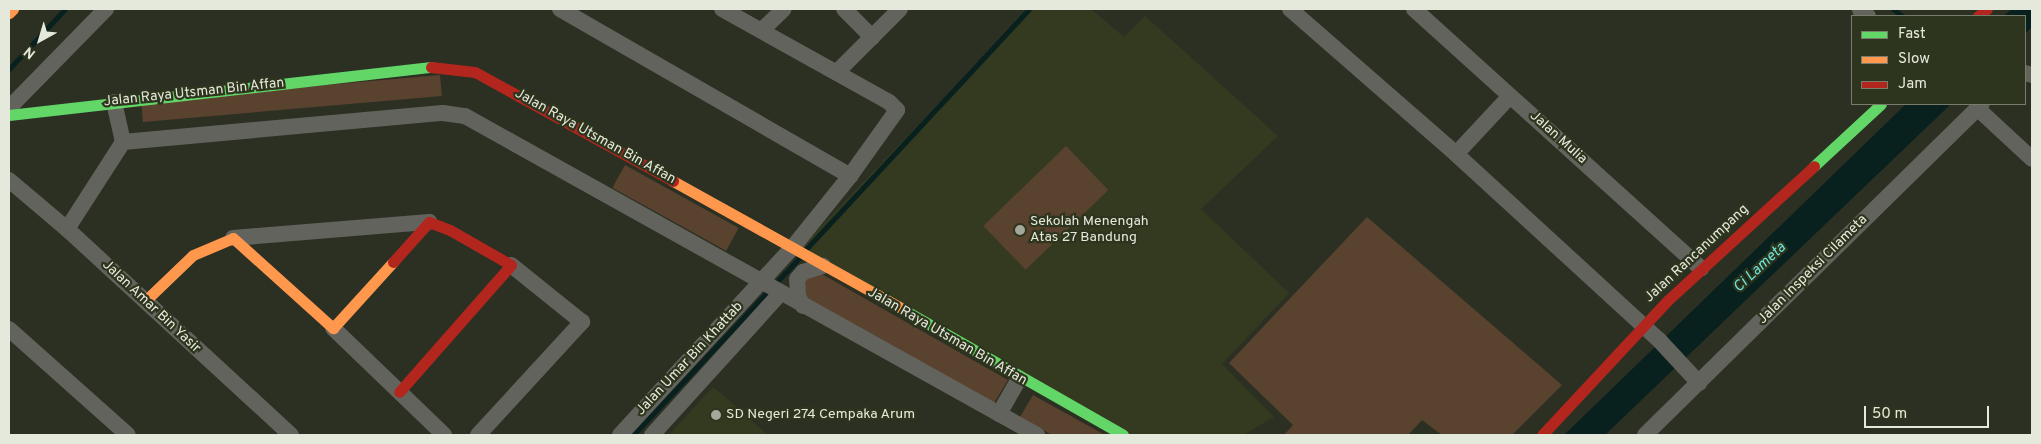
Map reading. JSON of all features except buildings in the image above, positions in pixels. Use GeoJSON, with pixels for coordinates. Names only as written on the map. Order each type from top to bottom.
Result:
{"type":"FeatureCollection","features":[{"type":"Feature","properties":{"kind":"street"},"geometry":{"type":"LineString","coordinates":[[9,13],[13,9]]}},
{"type":"Feature","properties":{"kind":"street"},"geometry":{"type":"LineString","coordinates":[[9,108],[106,9]]}},
{"type":"Feature","properties":{"kind":"street"},"geometry":{"type":"LineString","coordinates":[[560,9],[850,176]]}},
{"type":"Feature","properties":{"kind":"street"},"geometry":{"type":"LineString","coordinates":[[722,9],[837,72],[897,108],[796,249],[771,288]]}},
{"type":"Feature","properties":{"kind":"street"},"geometry":{"type":"LineString","coordinates":[[762,30],[784,9]]}},
{"type":"Feature","properties":{"kind":"street"},"geometry":{"type":"LineString","coordinates":[[844,9],[872,37]]}},
{"type":"Feature","properties":{"kind":"street"},"geometry":{"type":"LineString","coordinates":[[837,72],[900,9]]}},
{"type":"Feature","properties":{"kind":"street"},"geometry":{"type":"LineString","coordinates":[[1290,9],[1456,154],[1663,344],[1695,378]]}},
{"type":"Feature","properties":{"kind":"street","name":"Jalan Mulia"},"geometry":{"type":"LineString","coordinates":[[1414,9],[1702,268]]}},
{"type":"Feature","properties":{"kind":"street","name":"Jalan Raya Utsman Bin Affan"},"geometry":{"type":"LineString","coordinates":[[9,115],[442,66],[469,70],[486,77],[796,249],[1019,379],[1123,435]]}},
{"type":"Feature","properties":{"kind":"street"},"geometry":{"type":"LineString","coordinates":[[1456,154],[1510,96]]}},
{"type":"Feature","properties":{"kind":"street"},"geometry":{"type":"LineString","coordinates":[[66,229],[123,142],[114,102]]}},
{"type":"Feature","properties":{"kind":"street","name":"Jalan Rancanumpang"},"geometry":{"type":"LineString","coordinates":[[1542,435],[1643,326],[1702,268],[1880,105]]}},
{"type":"Feature","properties":{"kind":"street"},"geometry":{"type":"LineString","coordinates":[[1980,106],[2032,159]]}},
{"type":"Feature","properties":{"kind":"street","name":"Jalan Inspeksi Cilameta"},"geometry":{"type":"LineString","coordinates":[[1644,435],[1695,378],[1980,106]]}},
{"type":"Feature","properties":{"kind":"street"},"geometry":{"type":"LineString","coordinates":[[123,142],[456,114],[484,124],[803,306],[1037,435]]}},
{"type":"Feature","properties":{"kind":"street","name":"Jalan Amar Bin Yasir"},"geometry":{"type":"LineString","coordinates":[[9,180],[66,229],[291,435]]}},
{"type":"Feature","properties":{"kind":"street"},"geometry":{"type":"LineString","coordinates":[[333,328],[429,222]]}},
{"type":"Feature","properties":{"kind":"street"},"geometry":{"type":"LineString","coordinates":[[144,301],[193,255],[233,238],[429,222],[450,230],[511,265],[582,322],[478,435]]}},
{"type":"Feature","properties":{"kind":"street"},"geometry":{"type":"LineString","coordinates":[[233,238],[333,328],[444,435]]}},
{"type":"Feature","properties":{"kind":"street"},"geometry":{"type":"LineString","coordinates":[[803,306],[798,296],[797,279],[803,272],[818,262]]}},
{"type":"Feature","properties":{"kind":"street"},"geometry":{"type":"LineString","coordinates":[[399,392],[511,265]]}},
{"type":"Feature","properties":{"kind":"street","name":"Jalan Umar Bin Khattab"},"geometry":{"type":"LineString","coordinates":[[620,435],[771,288]]}},
{"type":"Feature","properties":{"kind":"street","name":"Jalan Umar Bin Khattab"},"geometry":{"type":"LineString","coordinates":[[652,435],[771,288]]}},
{"type":"Feature","properties":{"kind":"street"},"geometry":{"type":"LineString","coordinates":[[9,329],[128,435]]}},
{"type":"Feature","properties":{"kind":"street"},"geometry":{"type":"LineString","coordinates":[[998,414],[1019,379]]}},
{"type":"Feature","properties":{"kind":"shaded area","name":"Sekolah Menengah Atas 27 Bandung"},"geometry":{"type":"Polygon","coordinates":[[[1030,9],[1091,9],[1124,37],[1145,16],[1278,136],[1201,209],[1289,293],[1222,364],[1274,417],[1243,435],[1124,435],[798,250],[1030,9]]]}},
{"type":"Feature","properties":{"kind":"shaded area"},"geometry":{"type":"Polygon","coordinates":[[[440,75],[442,96],[143,122],[141,101],[440,75]]]}},
{"type":"Feature","properties":{"kind":"shaded area"},"geometry":{"type":"Polygon","coordinates":[[[1066,146],[1108,190],[1026,270],[983,226],[1066,146]]]}},
{"type":"Feature","properties":{"kind":"shaded area"},"geometry":{"type":"Polygon","coordinates":[[[625,165],[739,228],[726,251],[612,188],[625,165]]]}},
{"type":"Feature","properties":{"kind":"shaded area"},"geometry":{"type":"Polygon","coordinates":[[[1367,217],[1562,385],[1512,435],[1442,435],[1422,420],[1408,435],[1284,435],[1293,425],[1229,363],[1367,217]]]}},
{"type":"Feature","properties":{"kind":"shaded area"},"geometry":{"type":"Polygon","coordinates":[[[820,273],[1008,380],[994,403],[805,297],[805,279],[820,273]]]}},
{"type":"Feature","properties":{"kind":"shaded area","name":"SD Negeri 274 Cempaka Arum"},"geometry":{"type":"Polygon","coordinates":[[[713,387],[723,395],[768,435],[669,435],[713,387]]]}},
{"type":"Feature","properties":{"kind":"shaded area"},"geometry":{"type":"Polygon","coordinates":[[[1033,395],[1105,435],[1052,435],[1020,417],[1033,395]]]}},
{"type":"Feature","properties":{"kind":"water"},"geometry":{"type":"Polygon","coordinates":[[[2012,9],[2032,9],[2032,27],[2026,33],[2026,15],[2004,15],[2012,9]]]}},
{"type":"Feature","properties":{"kind":"water","name":"Ci Lameta"},"geometry":{"type":"Polygon","coordinates":[[[1905,105],[1950,105],[1605,435],[1564,435],[1905,105]]]}},
{"type":"Feature","properties":{"kind":"waterway"},"geometry":{"type":"LineString","coordinates":[[9,69],[65,9]]}},
{"type":"Feature","properties":{"kind":"waterway"},"geometry":{"type":"LineString","coordinates":[[807,248],[1029,9]]}},
{"type":"Feature","properties":{"kind":"waterway"},"geometry":{"type":"LineString","coordinates":[[1893,9],[1901,15]]}},
{"type":"Feature","properties":{"kind":"waterway"},"geometry":{"type":"LineString","coordinates":[[633,435],[800,257]]}},
{"type":"Feature","properties":{"kind":"traffic: fast"},"geometry":{"type":"LineString","coordinates":[[9,115],[431,67]]}},
{"type":"Feature","properties":{"kind":"traffic: fast"},"geometry":{"type":"LineString","coordinates":[[1814,166],[1880,105]]}},
{"type":"Feature","properties":{"kind":"traffic: fast"},"geometry":{"type":"LineString","coordinates":[[899,307],[1123,435]]}},
{"type":"Feature","properties":{"kind":"traffic: slow"},"geometry":{"type":"LineString","coordinates":[[9,13],[13,9]]}},
{"type":"Feature","properties":{"kind":"traffic: slow"},"geometry":{"type":"LineString","coordinates":[[673,181],[899,307]]}},
{"type":"Feature","properties":{"kind":"traffic: slow"},"geometry":{"type":"LineString","coordinates":[[145,301],[193,255],[233,238],[333,328],[393,262]]}},
{"type":"Feature","properties":{"kind":"traffic: jam"},"geometry":{"type":"LineString","coordinates":[[1979,15],[1987,9]]}},
{"type":"Feature","properties":{"kind":"traffic: jam"},"geometry":{"type":"LineString","coordinates":[[431,67],[475,72],[673,181]]}},
{"type":"Feature","properties":{"kind":"traffic: jam"},"geometry":{"type":"LineString","coordinates":[[1542,435],[1668,300],[1814,166]]}},
{"type":"Feature","properties":{"kind":"traffic: jam"},"geometry":{"type":"LineString","coordinates":[[393,262],[429,222],[450,230],[511,265],[399,392]]}},
{"type":"Feature","properties":{"kind":"place","name":"Sekolah Menengah Atas 27 Bandung"},"geometry":{"type":"Point","coordinates":[1020,230]}},
{"type":"Feature","properties":{"kind":"place","name":"SD Negeri 274 Cempaka Arum"},"geometry":{"type":"Point","coordinates":[716,415]}}]}
